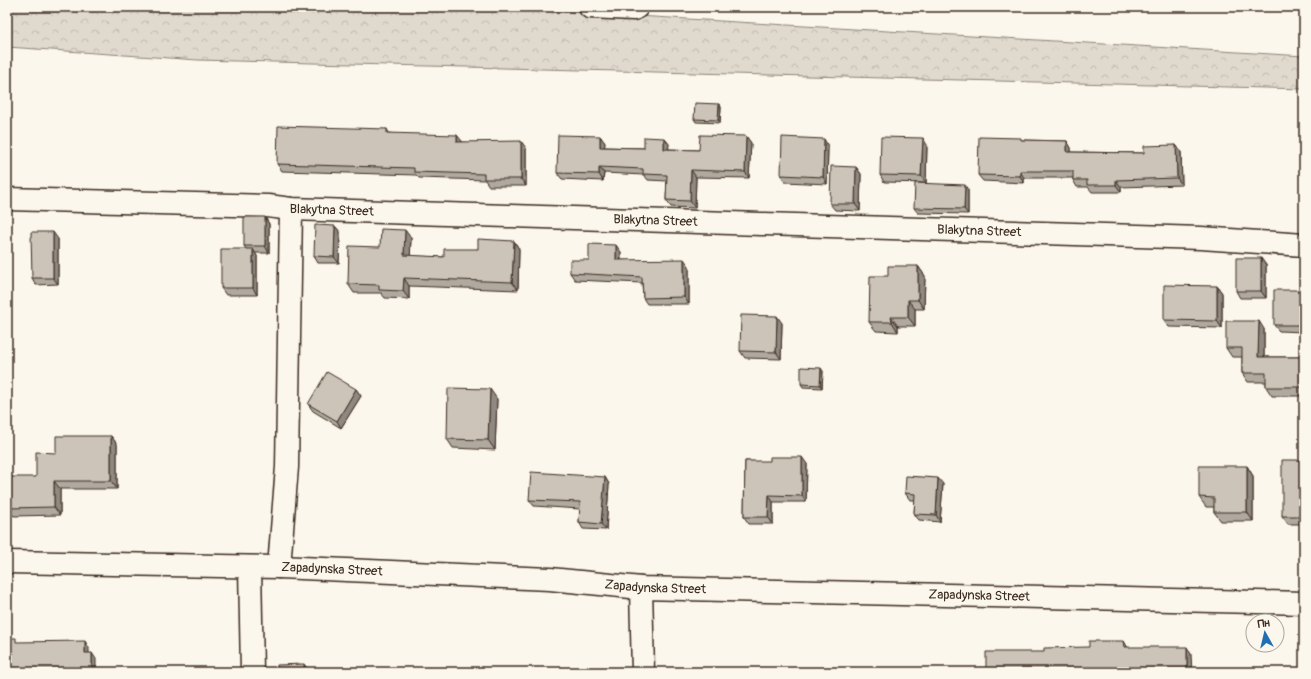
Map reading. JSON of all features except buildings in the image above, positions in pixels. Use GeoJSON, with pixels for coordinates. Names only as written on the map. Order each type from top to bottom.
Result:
{"type":"FeatureCollection","features":[{"type":"Feature","properties":{"kind":"street"},"geometry":{"type":"LineString","coordinates":[[590,7],[634,9],[637,7]]}},
{"type":"Feature","properties":{"kind":"street","name":"Blakytna Street"},"geometry":{"type":"LineString","coordinates":[[7,199],[260,206],[292,210],[1193,237],[1304,245]]}},
{"type":"Feature","properties":{"kind":"street"},"geometry":{"type":"LineString","coordinates":[[279,567],[287,467],[292,210]]}},
{"type":"Feature","properties":{"kind":"street","name":"Zapadynska Street"},"geometry":{"type":"LineString","coordinates":[[7,562],[279,567],[550,578],[641,588],[1304,603]]}},
{"type":"Feature","properties":{"kind":"street"},"geometry":{"type":"LineString","coordinates":[[250,567],[252,672]]}},
{"type":"Feature","properties":{"kind":"street"},"geometry":{"type":"LineString","coordinates":[[641,588],[642,672]]}},
{"type":"Feature","properties":{"kind":"green space"},"geometry":{"type":"Polygon","coordinates":[[[7,7],[487,7],[1304,56],[1304,89],[198,60],[7,47],[7,7]]]}}]}
